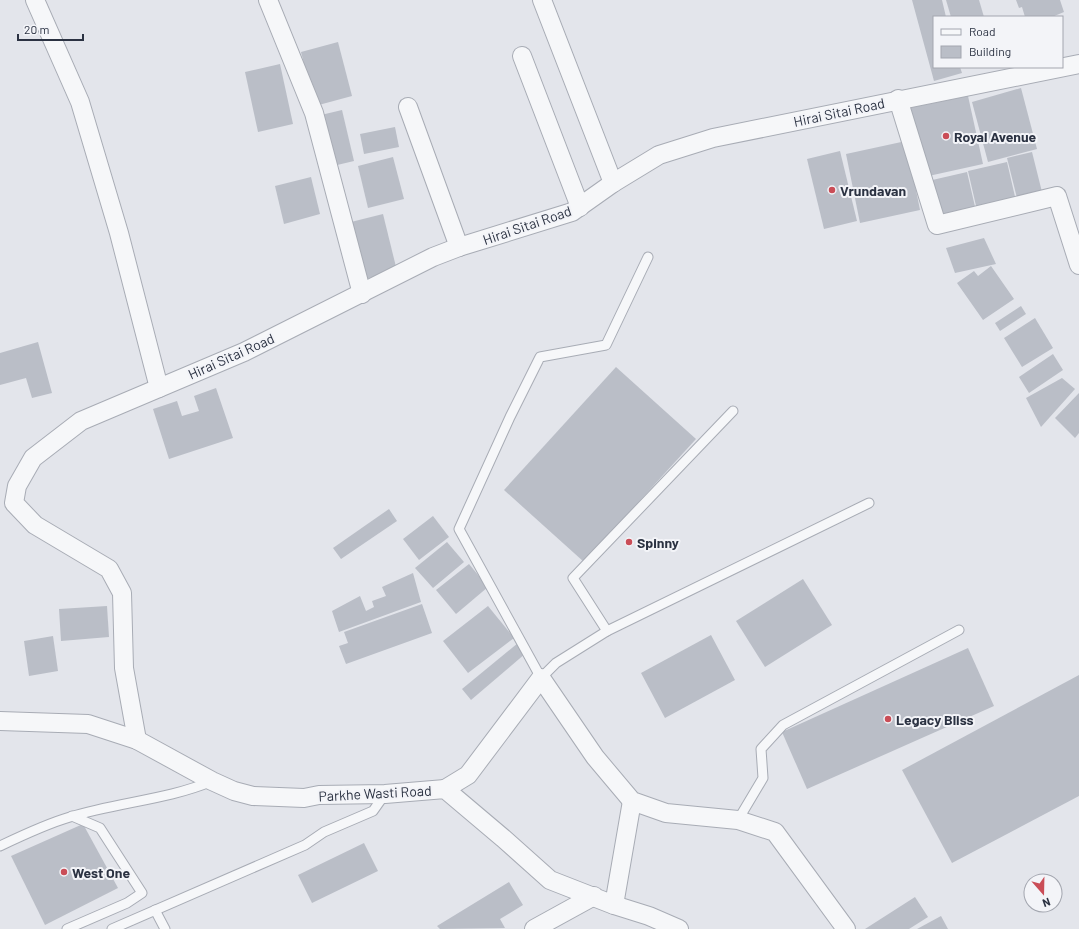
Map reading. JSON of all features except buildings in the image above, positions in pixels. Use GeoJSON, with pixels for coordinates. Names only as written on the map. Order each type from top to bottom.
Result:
{"type":"FeatureCollection","features":[{"type":"Feature","properties":{"kind":"street"},"geometry":{"type":"LineString","coordinates":[[35,0],[80,102],[119,233],[159,388]]}},
{"type":"Feature","properties":{"kind":"street"},"geometry":{"type":"LineString","coordinates":[[268,0],[314,113],[362,294]]}},
{"type":"Feature","properties":{"kind":"street"},"geometry":{"type":"LineString","coordinates":[[542,0],[613,183]]}},
{"type":"Feature","properties":{"kind":"street"},"geometry":{"type":"LineString","coordinates":[[522,56],[580,206]]}},
{"type":"Feature","properties":{"kind":"street","name":"Hirai Sitai Road"},"geometry":{"type":"LineString","coordinates":[[1063,67],[1079,64]]}},
{"type":"Feature","properties":{"kind":"street","name":"Hirai Sitai Road"},"geometry":{"type":"LineString","coordinates":[[10,498],[33,458],[82,421],[244,352],[433,257],[459,247],[572,212],[613,183],[659,156],[713,138],[898,99],[1058,68]]}},
{"type":"Feature","properties":{"kind":"street"},"geometry":{"type":"LineString","coordinates":[[898,99],[937,225],[1057,196],[1079,265]]}},
{"type":"Feature","properties":{"kind":"street"},"geometry":{"type":"LineString","coordinates":[[408,107],[459,247]]}},
{"type":"Feature","properties":{"kind":"street"},"geometry":{"type":"LineString","coordinates":[[10,498],[35,524],[109,569],[122,593],[124,668],[136,740]]}},
{"type":"Feature","properties":{"kind":"street"},"geometry":{"type":"LineString","coordinates":[[445,789],[468,775],[541,678],[595,757],[632,802],[666,813],[738,820],[775,832],[846,929]]}},
{"type":"Feature","properties":{"kind":"street","name":"Parkhe Wasti Road"},"geometry":{"type":"LineString","coordinates":[[0,721],[88,724],[136,740],[212,781],[234,791],[253,796],[304,798],[319,795],[385,794],[445,789],[550,880],[614,905],[649,916],[679,929]]}},
{"type":"Feature","properties":{"kind":"street"},"geometry":{"type":"LineString","coordinates":[[614,905],[632,802]]}},
{"type":"Feature","properties":{"kind":"street"},"geometry":{"type":"LineString","coordinates":[[534,929],[594,896]]}},
{"type":"Feature","properties":{"kind":"lane"},"geometry":{"type":"LineString","coordinates":[[648,257],[606,345],[540,357],[510,417],[459,529],[541,678],[556,663],[607,631],[869,504]]}},
{"type":"Feature","properties":{"kind":"lane"},"geometry":{"type":"LineString","coordinates":[[607,631],[573,578],[733,411]]}},
{"type":"Feature","properties":{"kind":"lane"},"geometry":{"type":"LineString","coordinates":[[738,820],[763,778],[761,749],[783,725],[959,630]]}},
{"type":"Feature","properties":{"kind":"lane"},"geometry":{"type":"LineString","coordinates":[[0,846],[42,826],[72,816],[176,794],[212,781]]}},
{"type":"Feature","properties":{"kind":"lane"},"geometry":{"type":"LineString","coordinates":[[112,929],[305,845],[324,832],[373,811],[385,794]]}},
{"type":"Feature","properties":{"kind":"lane"},"geometry":{"type":"LineString","coordinates":[[67,929],[127,903],[142,893],[100,828],[72,816]]}},
{"type":"Feature","properties":{"kind":"lane"},"geometry":{"type":"LineString","coordinates":[[155,910],[165,929]]}},
{"type":"Feature","properties":{"kind":"place","name":"Royal Avenue"},"geometry":{"type":"Point","coordinates":[946,136]}},
{"type":"Feature","properties":{"kind":"place","name":"Vrundavan"},"geometry":{"type":"Point","coordinates":[832,190]}},
{"type":"Feature","properties":{"kind":"place","name":"Spinny"},"geometry":{"type":"Point","coordinates":[629,542]}},
{"type":"Feature","properties":{"kind":"place","name":"Legacy Bliss"},"geometry":{"type":"Point","coordinates":[888,719]}},
{"type":"Feature","properties":{"kind":"place","name":"West One"},"geometry":{"type":"Point","coordinates":[64,872]}}]}
